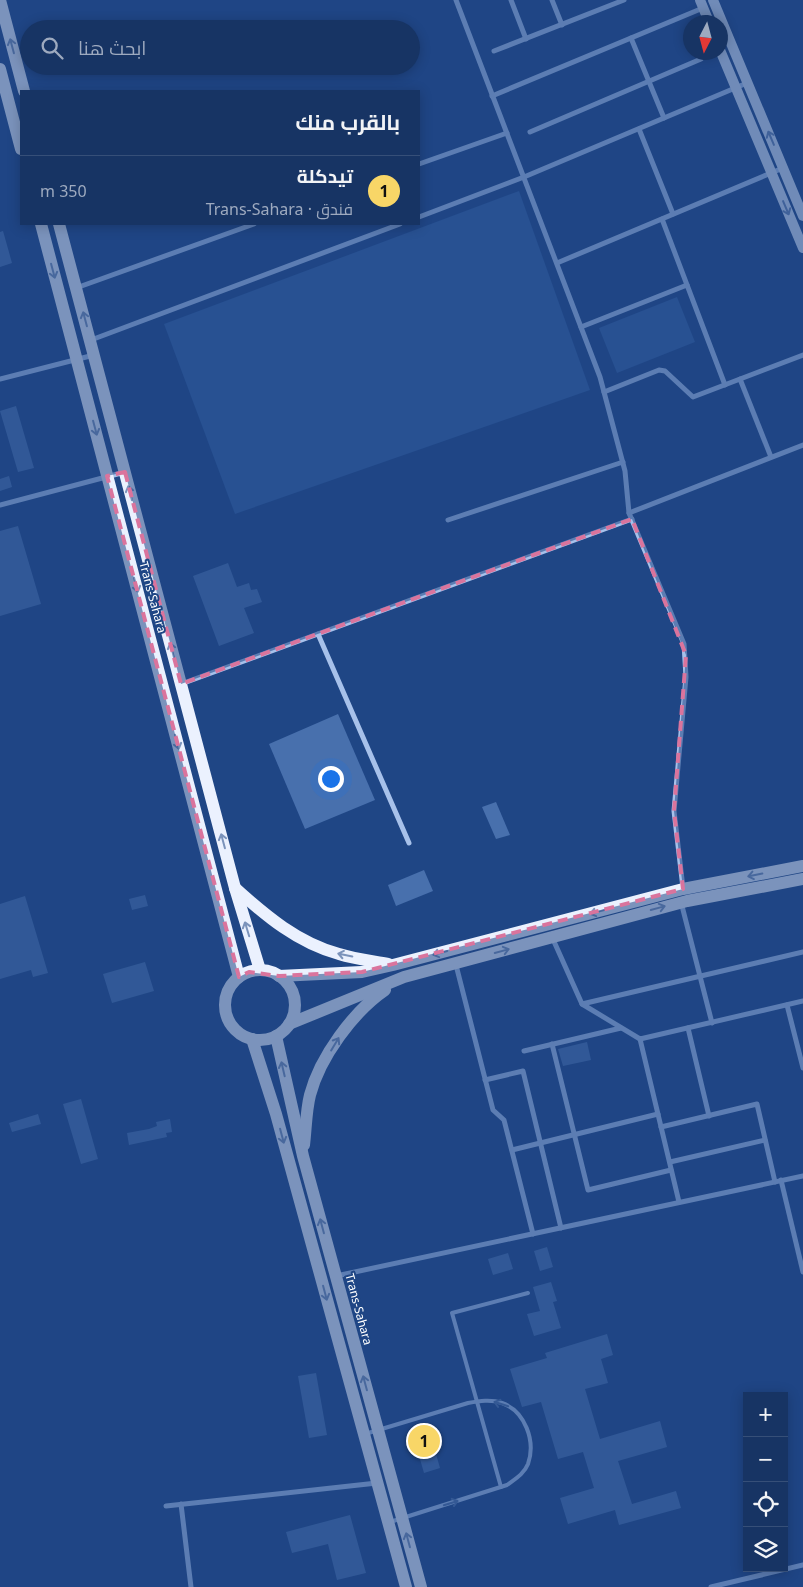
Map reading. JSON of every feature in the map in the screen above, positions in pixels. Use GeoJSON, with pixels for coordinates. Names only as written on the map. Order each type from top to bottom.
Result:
{"type":"FeatureCollection","features":[{"type":"Feature","properties":{"kind":"main road"},"geometry":{"type":"LineString","coordinates":[[0,0],[24,90]]}},
{"type":"Feature","properties":{"kind":"main road"},"geometry":{"type":"LineString","coordinates":[[713,0],[803,216]]}},
{"type":"Feature","properties":{"kind":"main road"},"geometry":{"type":"LineString","coordinates":[[724,60],[803,248]]}},
{"type":"Feature","properties":{"kind":"main road"},"geometry":{"type":"LineString","coordinates":[[0,69],[20,145]]}},
{"type":"Feature","properties":{"kind":"main road","name":"Trans-Sahara"},"geometry":{"type":"LineString","coordinates":[[41,225],[239,977]]}},
{"type":"Feature","properties":{"kind":"main road","name":"Trans-Sahara"},"geometry":{"type":"LineString","coordinates":[[59,225],[235,888],[260,970]]}},
{"type":"Feature","properties":{"kind":"main road"},"geometry":{"type":"LineString","coordinates":[[803,866],[684,897],[362,972],[279,976],[260,970],[249,972],[239,977],[231,985],[226,995],[225,1007],[227,1018],[237,1031],[252,1039],[268,1039],[276,1036],[289,1024],[404,977],[552,937],[684,897],[803,879]]}},
{"type":"Feature","properties":{"kind":"main road"},"geometry":{"type":"LineString","coordinates":[[235,888],[272,921],[308,942],[338,954],[393,965]]}},
{"type":"Feature","properties":{"kind":"main road"},"geometry":{"type":"LineString","coordinates":[[279,976],[293,993],[294,1009],[289,1024]]}},
{"type":"Feature","properties":{"kind":"main road"},"geometry":{"type":"LineString","coordinates":[[303,1156],[310,1095],[327,1058],[346,1024],[374,997],[404,977]]}},
{"type":"Feature","properties":{"kind":"main road","name":"Trans-Sahara"},"geometry":{"type":"LineString","coordinates":[[276,1036],[303,1156],[420,1587]]}},
{"type":"Feature","properties":{"kind":"main road"},"geometry":{"type":"LineString","coordinates":[[252,1039],[276,1114],[406,1587]]}},
{"type":"Feature","properties":{"kind":"street"},"geometry":{"type":"LineString","coordinates":[[456,0],[581,327],[604,392],[623,462],[629,513],[684,644],[686,677],[674,811],[684,897],[700,976],[712,1023]]}},
{"type":"Feature","properties":{"kind":"street"},"geometry":{"type":"LineString","coordinates":[[511,0],[526,38]]}},
{"type":"Feature","properties":{"kind":"street"},"geometry":{"type":"LineString","coordinates":[[552,0],[562,25]]}},
{"type":"Feature","properties":{"kind":"street"},"geometry":{"type":"LineString","coordinates":[[494,51],[624,0]]}},
{"type":"Feature","properties":{"kind":"street"},"geometry":{"type":"LineString","coordinates":[[492,96],[631,38],[701,4]]}},
{"type":"Feature","properties":{"kind":"street"},"geometry":{"type":"LineString","coordinates":[[631,38],[664,118]]}},
{"type":"Feature","properties":{"kind":"street"},"geometry":{"type":"LineString","coordinates":[[530,132],[699,60]]}},
{"type":"Feature","properties":{"kind":"street"},"geometry":{"type":"LineString","coordinates":[[420,217],[524,177],[748,83]]}},
{"type":"Feature","properties":{"kind":"street"},"geometry":{"type":"LineString","coordinates":[[639,129],[673,214]]}},
{"type":"Feature","properties":{"kind":"street"},"geometry":{"type":"LineString","coordinates":[[420,164],[507,133]]}},
{"type":"Feature","properties":{"kind":"street"},"geometry":{"type":"LineString","coordinates":[[556,263],[783,168]]}},
{"type":"Feature","properties":{"kind":"street"},"geometry":{"type":"LineString","coordinates":[[662,219],[725,385]]}},
{"type":"Feature","properties":{"kind":"street"},"geometry":{"type":"LineString","coordinates":[[76,288],[251,225]]}},
{"type":"Feature","properties":{"kind":"street"},"geometry":{"type":"LineString","coordinates":[[90,340],[397,225]]}},
{"type":"Feature","properties":{"kind":"street"},"geometry":{"type":"LineString","coordinates":[[581,327],[687,285]]}},
{"type":"Feature","properties":{"kind":"street"},"geometry":{"type":"LineString","coordinates":[[0,379],[94,355]]}},
{"type":"Feature","properties":{"kind":"street"},"geometry":{"type":"LineString","coordinates":[[604,392],[660,370],[666,372],[693,397],[803,355]]}},
{"type":"Feature","properties":{"kind":"street"},"geometry":{"type":"LineString","coordinates":[[740,379],[771,457]]}},
{"type":"Feature","properties":{"kind":"street"},"geometry":{"type":"LineString","coordinates":[[629,513],[803,445]]}},
{"type":"Feature","properties":{"kind":"street"},"geometry":{"type":"LineString","coordinates":[[448,520],[623,462]]}},
{"type":"Feature","properties":{"kind":"street"},"geometry":{"type":"LineString","coordinates":[[0,505],[125,472]]}},
{"type":"Feature","properties":{"kind":"street"},"geometry":{"type":"LineString","coordinates":[[181,684],[632,519]]}},
{"type":"Feature","properties":{"kind":"street"},"geometry":{"type":"LineString","coordinates":[[318,634],[409,843]]}},
{"type":"Feature","properties":{"kind":"street"},"geometry":{"type":"LineString","coordinates":[[552,937],[582,1004],[640,1040],[679,1202]]}},
{"type":"Feature","properties":{"kind":"street"},"geometry":{"type":"LineString","coordinates":[[582,1004],[803,952]]}},
{"type":"Feature","properties":{"kind":"street"},"geometry":{"type":"LineString","coordinates":[[456,963],[493,1110],[504,1120],[532,1234]]}},
{"type":"Feature","properties":{"kind":"street"},"geometry":{"type":"LineString","coordinates":[[640,1040],[803,1001]]}},
{"type":"Feature","properties":{"kind":"street"},"geometry":{"type":"LineString","coordinates":[[787,1005],[802,1064]]}},
{"type":"Feature","properties":{"kind":"street"},"geometry":{"type":"LineString","coordinates":[[524,1051],[621,1028]]}},
{"type":"Feature","properties":{"kind":"street"},"geometry":{"type":"LineString","coordinates":[[688,1028],[709,1116]]}},
{"type":"Feature","properties":{"kind":"street"},"geometry":{"type":"LineString","coordinates":[[552,1044],[588,1190],[671,1170]]}},
{"type":"Feature","properties":{"kind":"street"},"geometry":{"type":"LineString","coordinates":[[485,1080],[523,1071],[561,1228]]}},
{"type":"Feature","properties":{"kind":"street"},"geometry":{"type":"LineString","coordinates":[[661,1127],[757,1104],[775,1182]]}},
{"type":"Feature","properties":{"kind":"street"},"geometry":{"type":"LineString","coordinates":[[512,1150],[658,1114]]}},
{"type":"Feature","properties":{"kind":"street"},"geometry":{"type":"LineString","coordinates":[[670,1162],[765,1140]]}},
{"type":"Feature","properties":{"kind":"street"},"geometry":{"type":"LineString","coordinates":[[336,1276],[803,1176]]}},
{"type":"Feature","properties":{"kind":"street"},"geometry":{"type":"LineString","coordinates":[[781,1180],[803,1272]]}},
{"type":"Feature","properties":{"kind":"street"},"geometry":{"type":"LineString","coordinates":[[166,1506],[377,1483]]}},
{"type":"Feature","properties":{"kind":"street"},"geometry":{"type":"LineString","coordinates":[[181,1504],[191,1587]]}},
{"type":"Feature","properties":{"kind":"street"},"geometry":{"type":"LineString","coordinates":[[715,1587],[803,1566]]}},
{"type":"Feature","properties":{"kind":"lane"},"geometry":{"type":"LineString","coordinates":[[501,1487],[452,1313],[528,1292]]}},
{"type":"Feature","properties":{"kind":"lane"},"geometry":{"type":"LineString","coordinates":[[364,1435],[476,1401],[501,1402],[514,1409],[521,1416],[528,1430],[530,1454],[528,1465],[520,1476],[501,1487],[388,1522]]}},
{"type":"Feature","properties":{"kind":"highlighted area"},"geometry":{"type":"Polygon","coordinates":[[[125,472],[181,684],[632,519],[686,655],[674,811],[683,889],[362,972],[279,976],[249,972],[239,977],[107,476],[125,472]]]}},
{"type":"Feature","properties":{"kind":"shaded area"},"geometry":{"type":"Polygon","coordinates":[[[519,191],[590,390],[235,514],[164,324],[519,191]]]}},
{"type":"Feature","properties":{"kind":"shaded area"},"geometry":{"type":"Polygon","coordinates":[[[677,297],[695,342],[617,373],[599,328],[677,297]]]}},
{"type":"Feature","properties":{"kind":"building"},"geometry":{"type":"Polygon","coordinates":[[[3,231],[12,263],[0,267],[0,232],[3,231]]]}},
{"type":"Feature","properties":{"kind":"building"},"geometry":{"type":"Polygon","coordinates":[[[16,406],[34,468],[18,472],[0,411],[16,406]]]}},
{"type":"Feature","properties":{"kind":"building"},"geometry":{"type":"Polygon","coordinates":[[[9,476],[12,487],[0,491],[0,479],[9,476]]]}},
{"type":"Feature","properties":{"kind":"building"},"geometry":{"type":"Polygon","coordinates":[[[18,526],[41,604],[0,616],[0,531],[18,526]]]}},
{"type":"Feature","properties":{"kind":"building"},"geometry":{"type":"Polygon","coordinates":[[[228,563],[237,587],[249,583],[251,590],[257,589],[262,602],[244,608],[254,633],[219,646],[193,576],[228,563]]]}},
{"type":"Feature","properties":{"kind":"building"},"geometry":{"type":"Polygon","coordinates":[[[338,714],[375,800],[305,829],[269,744],[338,714]]]}},
{"type":"Feature","properties":{"kind":"building"},"geometry":{"type":"Polygon","coordinates":[[[496,802],[510,835],[496,839],[482,807],[496,802]]]}},
{"type":"Feature","properties":{"kind":"building"},"geometry":{"type":"Polygon","coordinates":[[[424,870],[433,891],[396,906],[388,885],[424,870]]]}},
{"type":"Feature","properties":{"kind":"building"},"geometry":{"type":"Polygon","coordinates":[[[145,895],[148,906],[132,910],[129,899],[145,895]]]}},
{"type":"Feature","properties":{"kind":"building"},"geometry":{"type":"Polygon","coordinates":[[[25,896],[48,973],[33,977],[31,970],[0,979],[0,904],[25,896]]]}},
{"type":"Feature","properties":{"kind":"building"},"geometry":{"type":"Polygon","coordinates":[[[145,962],[154,991],[112,1003],[103,974],[145,962]]]}},
{"type":"Feature","properties":{"kind":"building"},"geometry":{"type":"Polygon","coordinates":[[[587,1042],[591,1060],[563,1066],[558,1049],[587,1042]]]}},
{"type":"Feature","properties":{"kind":"building"},"geometry":{"type":"Polygon","coordinates":[[[81,1099],[98,1159],[81,1164],[63,1104],[81,1099]]]}},
{"type":"Feature","properties":{"kind":"building"},"geometry":{"type":"Polygon","coordinates":[[[38,1114],[41,1124],[12,1132],[9,1123],[38,1114]]]}},
{"type":"Feature","properties":{"kind":"building"},"geometry":{"type":"Polygon","coordinates":[[[170,1119],[172,1132],[166,1133],[167,1137],[129,1145],[127,1133],[149,1129],[157,1126],[156,1122],[170,1119]]]}},
{"type":"Feature","properties":{"kind":"building"},"geometry":{"type":"Polygon","coordinates":[[[547,1247],[553,1267],[540,1271],[534,1251],[547,1247]]]}},
{"type":"Feature","properties":{"kind":"building"},"geometry":{"type":"Polygon","coordinates":[[[508,1253],[513,1269],[493,1275],[488,1259],[508,1253]]]}},
{"type":"Feature","properties":{"kind":"building"},"geometry":{"type":"Polygon","coordinates":[[[551,1282],[557,1301],[553,1302],[561,1328],[534,1336],[527,1314],[540,1311],[533,1287],[551,1282]]]}},
{"type":"Feature","properties":{"kind":"building"},"geometry":{"type":"Polygon","coordinates":[[[607,1334],[613,1355],[601,1359],[608,1383],[585,1389],[600,1439],[660,1421],[667,1447],[618,1461],[632,1504],[676,1491],[681,1508],[619,1525],[615,1510],[568,1524],[560,1498],[594,1488],[583,1452],[558,1459],[541,1402],[522,1407],[510,1369],[547,1358],[545,1353],[607,1334]]]}},
{"type":"Feature","properties":{"kind":"building"},"geometry":{"type":"Polygon","coordinates":[[[316,1373],[327,1435],[309,1438],[298,1376],[316,1373]]]}},
{"type":"Feature","properties":{"kind":"building"},"geometry":{"type":"Polygon","coordinates":[[[436,1454],[440,1468],[424,1473],[420,1459],[436,1454]]]}},
{"type":"Feature","properties":{"kind":"building"},"geometry":{"type":"Polygon","coordinates":[[[350,1515],[366,1573],[337,1580],[328,1544],[292,1553],[286,1532],[350,1515]]]}},
{"type":"Feature","properties":{"kind":"place","name":"تيدكلة"},"geometry":{"type":"Point","coordinates":[424,1441]}}]}
